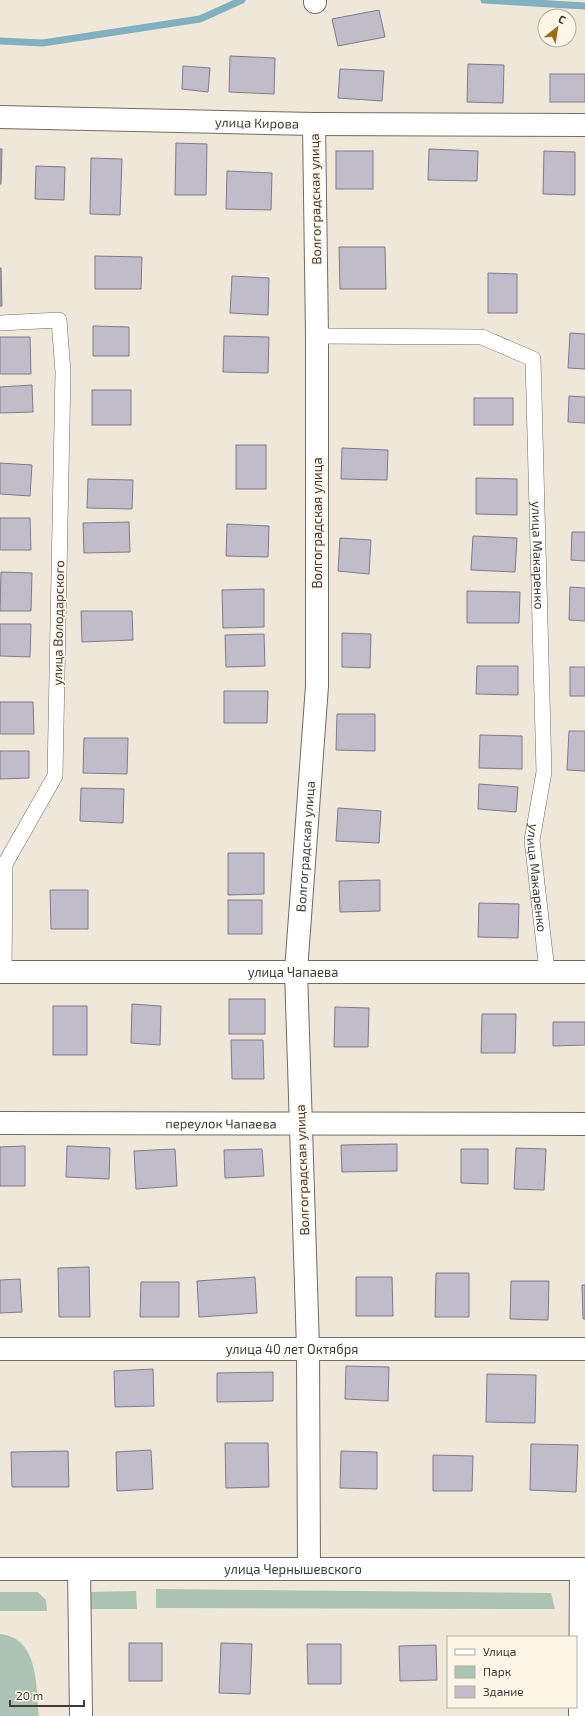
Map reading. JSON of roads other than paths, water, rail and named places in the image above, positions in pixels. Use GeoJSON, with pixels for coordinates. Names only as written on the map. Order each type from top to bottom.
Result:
{"type":"FeatureCollection","features":[{"type":"Feature","properties":{"kind":"street","name":"улица Кирова"},"geometry":{"type":"LineString","coordinates":[[0,117],[314,124],[585,126]]}},
{"type":"Feature","properties":{"kind":"street","name":"Волгоградская улица"},"geometry":{"type":"LineString","coordinates":[[309,1569],[308,1348],[296,971],[316,686],[317,336],[314,124]]}},
{"type":"Feature","properties":{"kind":"street","name":"улица Чапаева"},"geometry":{"type":"LineString","coordinates":[[2,972],[585,972]]}},
{"type":"Feature","properties":{"kind":"street","name":"переулок Чапаева"},"geometry":{"type":"LineString","coordinates":[[0,1123],[585,1124]]}},
{"type":"Feature","properties":{"kind":"street","name":"улица 40 лет Октября"},"geometry":{"type":"LineString","coordinates":[[0,1349],[585,1348]]}},
{"type":"Feature","properties":{"kind":"street","name":"улица Чернышевского"},"geometry":{"type":"LineString","coordinates":[[0,1569],[583,1569]]}},
{"type":"Feature","properties":{"kind":"street"},"geometry":{"type":"LineString","coordinates":[[79,1569],[81,1716]]}},
{"type":"Feature","properties":{"kind":"street"},"geometry":{"type":"LineString","coordinates":[[580,1716],[583,1569]]}},
{"type":"Feature","properties":{"kind":"lane","name":"улица Володарского"},"geometry":{"type":"LineString","coordinates":[[0,323],[59,320],[63,372],[55,776],[5,864],[2,972]]}},
{"type":"Feature","properties":{"kind":"lane","name":"улица Макаренко"},"geometry":{"type":"LineString","coordinates":[[317,336],[482,337],[533,359],[544,772],[532,840],[547,971]]}},
{"type":"Feature","properties":{"kind":"waterway"},"geometry":{"type":"LineString","coordinates":[[0,41],[43,43],[200,19],[242,0]]}},
{"type":"Feature","properties":{"kind":"waterway"},"geometry":{"type":"LineString","coordinates":[[484,0],[585,6]]}}]}
